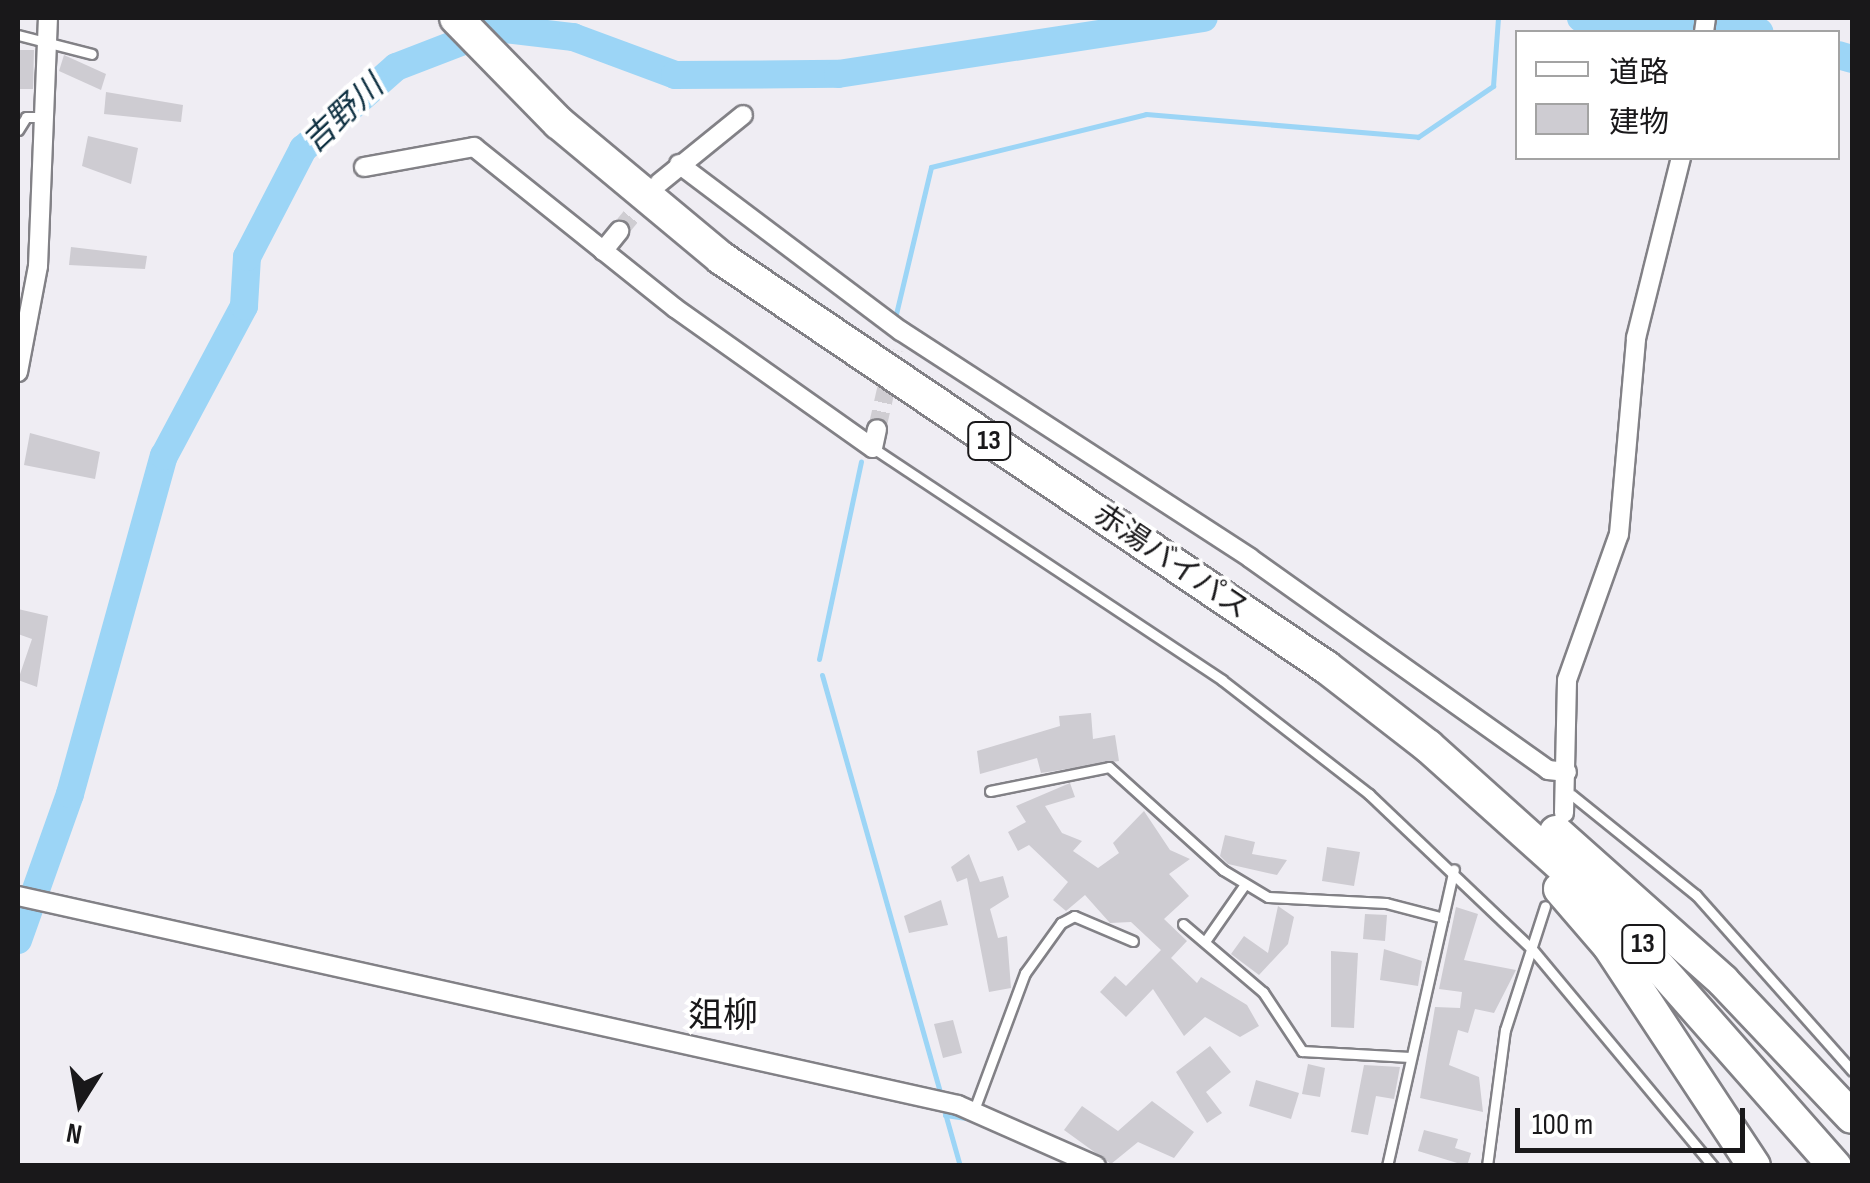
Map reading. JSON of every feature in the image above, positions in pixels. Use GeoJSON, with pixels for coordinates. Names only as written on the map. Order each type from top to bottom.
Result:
{"type":"FeatureCollection","features":[{"type":"Feature","properties":{"kind":"highway","name":"赤湯バイパス"},"geometry":{"type":"LineString","coordinates":[[456,18],[559,123],[829,336],[1194,576],[1428,746],[1602,902],[1835,1166]]}},
{"type":"Feature","properties":{"kind":"highway","name":"13"},"geometry":{"type":"LineString","coordinates":[[1428,746],[1595,863],[1852,1118]]}},
{"type":"Feature","properties":{"kind":"highway","name":"13"},"geometry":{"type":"LineString","coordinates":[[1428,746],[1610,946],[1754,1166]]}},
{"type":"Feature","properties":{"kind":"street"},"geometry":{"type":"LineString","coordinates":[[18,372],[38,266],[48,18]]}},
{"type":"Feature","properties":{"kind":"street"},"geometry":{"type":"LineString","coordinates":[[659,183],[742,115]]}},
{"type":"Feature","properties":{"kind":"street"},"geometry":{"type":"LineString","coordinates":[[364,167],[474,146],[602,251],[873,448],[877,429]]}},
{"type":"Feature","properties":{"kind":"street"},"geometry":{"type":"LineString","coordinates":[[1564,813],[1572,794],[1567,772],[1567,680],[1619,534],[1636,338],[1681,160]]}},
{"type":"Feature","properties":{"kind":"street"},"geometry":{"type":"LineString","coordinates":[[679,164],[901,331],[1250,558],[1548,770],[1567,772]]}},
{"type":"Feature","properties":{"kind":"street"},"geometry":{"type":"LineString","coordinates":[[602,251],[619,230]]}},
{"type":"Feature","properties":{"kind":"street"},"geometry":{"type":"LineString","coordinates":[[895,350],[901,331]]}},
{"type":"Feature","properties":{"kind":"street"},"geometry":{"type":"LineString","coordinates":[[18,896],[92,919],[966,1107],[1096,1166]]}},
{"type":"Feature","properties":{"kind":"lane"},"geometry":{"type":"LineString","coordinates":[[18,35],[92,54]]}},
{"type":"Feature","properties":{"kind":"lane"},"geometry":{"type":"LineString","coordinates":[[18,130],[26,117],[45,118]]}},
{"type":"Feature","properties":{"kind":"lane"},"geometry":{"type":"LineString","coordinates":[[873,448],[1265,711],[1454,869],[1532,949],[1713,1166]]}},
{"type":"Feature","properties":{"kind":"lane"},"geometry":{"type":"LineString","coordinates":[[990,791],[1109,767],[1244,884],[1291,904],[1386,903],[1443,918]]}},
{"type":"Feature","properties":{"kind":"lane"},"geometry":{"type":"LineString","coordinates":[[1572,794],[1696,894],[1852,1071]]}},
{"type":"Feature","properties":{"kind":"lane"},"geometry":{"type":"LineString","coordinates":[[1387,1166],[1454,869]]}},
{"type":"Feature","properties":{"kind":"lane"},"geometry":{"type":"LineString","coordinates":[[1206,940],[1244,884]]}},
{"type":"Feature","properties":{"kind":"lane"},"geometry":{"type":"LineString","coordinates":[[1486,1166],[1505,1030],[1544,906]]}},
{"type":"Feature","properties":{"kind":"lane"},"geometry":{"type":"LineString","coordinates":[[966,1107],[1026,973],[1061,924],[1074,916],[1132,941]]}},
{"type":"Feature","properties":{"kind":"lane"},"geometry":{"type":"LineString","coordinates":[[1183,924],[1263,992],[1302,1051],[1410,1057]]}},
{"type":"Feature","properties":{"kind":"building"},"geometry":{"type":"Polygon","coordinates":[[[18,50],[34,50],[33,89],[18,89],[18,50]]]}},
{"type":"Feature","properties":{"kind":"building"},"geometry":{"type":"Polygon","coordinates":[[[64,55],[106,74],[101,90],[59,71],[64,55]]]}},
{"type":"Feature","properties":{"kind":"building"},"geometry":{"type":"Polygon","coordinates":[[[106,92],[183,105],[181,122],[104,114],[106,92]]]}},
{"type":"Feature","properties":{"kind":"building"},"geometry":{"type":"Polygon","coordinates":[[[88,136],[138,148],[131,184],[82,166],[88,136]]]}},
{"type":"Feature","properties":{"kind":"building"},"geometry":{"type":"Polygon","coordinates":[[[71,247],[147,256],[145,269],[69,265],[71,247]]]}},
{"type":"Feature","properties":{"kind":"building"},"geometry":{"type":"Polygon","coordinates":[[[30,433],[100,452],[95,479],[24,465],[30,433]]]}},
{"type":"Feature","properties":{"kind":"building"},"geometry":{"type":"Polygon","coordinates":[[[18,609],[48,616],[37,687],[18,680],[32,639],[18,634],[18,609]]]}},
{"type":"Feature","properties":{"kind":"building"},"geometry":{"type":"Polygon","coordinates":[[[1091,713],[1093,739],[1115,735],[1119,761],[1041,773],[1037,758],[980,774],[977,751],[1060,726],[1059,716],[1091,713]]]}},
{"type":"Feature","properties":{"kind":"building"},"geometry":{"type":"Polygon","coordinates":[[[1070,783],[1075,797],[1045,806],[1062,833],[1082,841],[1073,851],[1098,868],[1119,853],[1113,843],[1144,811],[1170,850],[1190,859],[1169,874],[1189,896],[1164,919],[1187,941],[1171,958],[1197,983],[1201,977],[1247,1005],[1259,1026],[1240,1037],[1205,1017],[1184,1036],[1153,989],[1126,1017],[1100,992],[1115,976],[1126,986],[1161,950],[1131,922],[1110,923],[1085,895],[1066,911],[1053,900],[1068,882],[1029,845],[1018,851],[1008,832],[1026,822],[1016,806],[1070,783]]]}},
{"type":"Feature","properties":{"kind":"building"},"geometry":{"type":"Polygon","coordinates":[[[1225,835],[1255,842],[1252,854],[1287,860],[1277,875],[1228,864],[1220,856],[1225,835]]]}},
{"type":"Feature","properties":{"kind":"building"},"geometry":{"type":"Polygon","coordinates":[[[1327,847],[1360,852],[1354,886],[1322,881],[1327,847]]]}},
{"type":"Feature","properties":{"kind":"building"},"geometry":{"type":"Polygon","coordinates":[[[969,854],[980,882],[1003,876],[1009,897],[990,909],[998,938],[1007,936],[1011,988],[989,992],[967,878],[957,882],[951,867],[969,854]]]}},
{"type":"Feature","properties":{"kind":"building"},"geometry":{"type":"Polygon","coordinates":[[[941,900],[948,925],[909,933],[904,916],[941,900]]]}},
{"type":"Feature","properties":{"kind":"building"},"geometry":{"type":"Polygon","coordinates":[[[1278,906],[1294,917],[1288,944],[1259,975],[1231,954],[1244,936],[1268,953],[1278,906]]]}},
{"type":"Feature","properties":{"kind":"building"},"geometry":{"type":"Polygon","coordinates":[[[1456,907],[1478,914],[1464,960],[1516,970],[1494,1013],[1475,1009],[1468,1033],[1458,1030],[1449,1065],[1479,1077],[1483,1112],[1420,1098],[1435,1007],[1460,1008],[1462,992],[1439,989],[1456,907]]]}},
{"type":"Feature","properties":{"kind":"building"},"geometry":{"type":"Polygon","coordinates":[[[1365,914],[1387,915],[1385,941],[1363,939],[1365,914]]]}},
{"type":"Feature","properties":{"kind":"building"},"geometry":{"type":"Polygon","coordinates":[[[1384,949],[1422,961],[1418,986],[1380,980],[1384,949]]]}},
{"type":"Feature","properties":{"kind":"building"},"geometry":{"type":"Polygon","coordinates":[[[1331,951],[1358,953],[1354,1028],[1331,1027],[1331,951]]]}},
{"type":"Feature","properties":{"kind":"building"},"geometry":{"type":"Polygon","coordinates":[[[953,1020],[962,1053],[943,1058],[934,1024],[953,1020]]]}},
{"type":"Feature","properties":{"kind":"building"},"geometry":{"type":"Polygon","coordinates":[[[1210,1046],[1231,1072],[1206,1092],[1222,1113],[1207,1123],[1176,1072],[1210,1046]]]}},
{"type":"Feature","properties":{"kind":"building"},"geometry":{"type":"Polygon","coordinates":[[[1308,1064],[1325,1068],[1320,1097],[1302,1094],[1308,1064]]]}},
{"type":"Feature","properties":{"kind":"building"},"geometry":{"type":"Polygon","coordinates":[[[1364,1065],[1400,1067],[1394,1099],[1376,1096],[1368,1135],[1351,1132],[1364,1065]]]}},
{"type":"Feature","properties":{"kind":"building"},"geometry":{"type":"Polygon","coordinates":[[[1256,1080],[1299,1093],[1291,1119],[1249,1106],[1256,1080]]]}},
{"type":"Feature","properties":{"kind":"building"},"geometry":{"type":"Polygon","coordinates":[[[1152,1101],[1194,1132],[1174,1158],[1138,1142],[1111,1164],[1064,1130],[1082,1106],[1118,1131],[1152,1101]]]}},
{"type":"Feature","properties":{"kind":"building"},"geometry":{"type":"Polygon","coordinates":[[[1424,1130],[1458,1139],[1455,1148],[1471,1153],[1467,1166],[1418,1151],[1424,1130]]]}},
{"type":"Feature","properties":{"kind":"waterway","name":"吉野川"},"geometry":{"type":"LineString","coordinates":[[18,940],[70,794],[164,456],[244,306],[247,257],[303,149],[396,67],[497,28],[573,37],[675,75],[838,74],[1204,18]]}},
{"type":"Feature","properties":{"kind":"waterway"},"geometry":{"type":"LineString","coordinates":[[896,314],[931,167],[1146,114],[1418,137],[1493,86],[1498,18]]}},
{"type":"Feature","properties":{"kind":"waterway","name":"吉野川"},"geometry":{"type":"LineString","coordinates":[[1581,18],[1734,30]]}},
{"type":"Feature","properties":{"kind":"waterway","name":"吉野川"},"geometry":{"type":"LineString","coordinates":[[1840,56],[1852,59]]}},
{"type":"Feature","properties":{"kind":"waterway"},"geometry":{"type":"LineString","coordinates":[[819,659],[861,461]]}},
{"type":"Feature","properties":{"kind":"waterway"},"geometry":{"type":"LineString","coordinates":[[822,675],[941,1095]]}},
{"type":"Feature","properties":{"kind":"waterway"},"geometry":{"type":"LineString","coordinates":[[943,1106],[960,1166]]}},
{"type":"Feature","properties":{"kind":"waterway"},"geometry":{"type":"LineString","coordinates":[[945,1115],[972,1119]]}},
{"type":"Feature","properties":{"kind":"tunnel"},"geometry":{"type":"LineString","coordinates":[[619,231],[652,191]]}},
{"type":"Feature","properties":{"kind":"tunnel"},"geometry":{"type":"LineString","coordinates":[[877,429],[895,350]]}},
{"type":"Feature","properties":{"kind":"district","name":"爼柳"},"geometry":{"type":"Point","coordinates":[723,1017]}}]}
